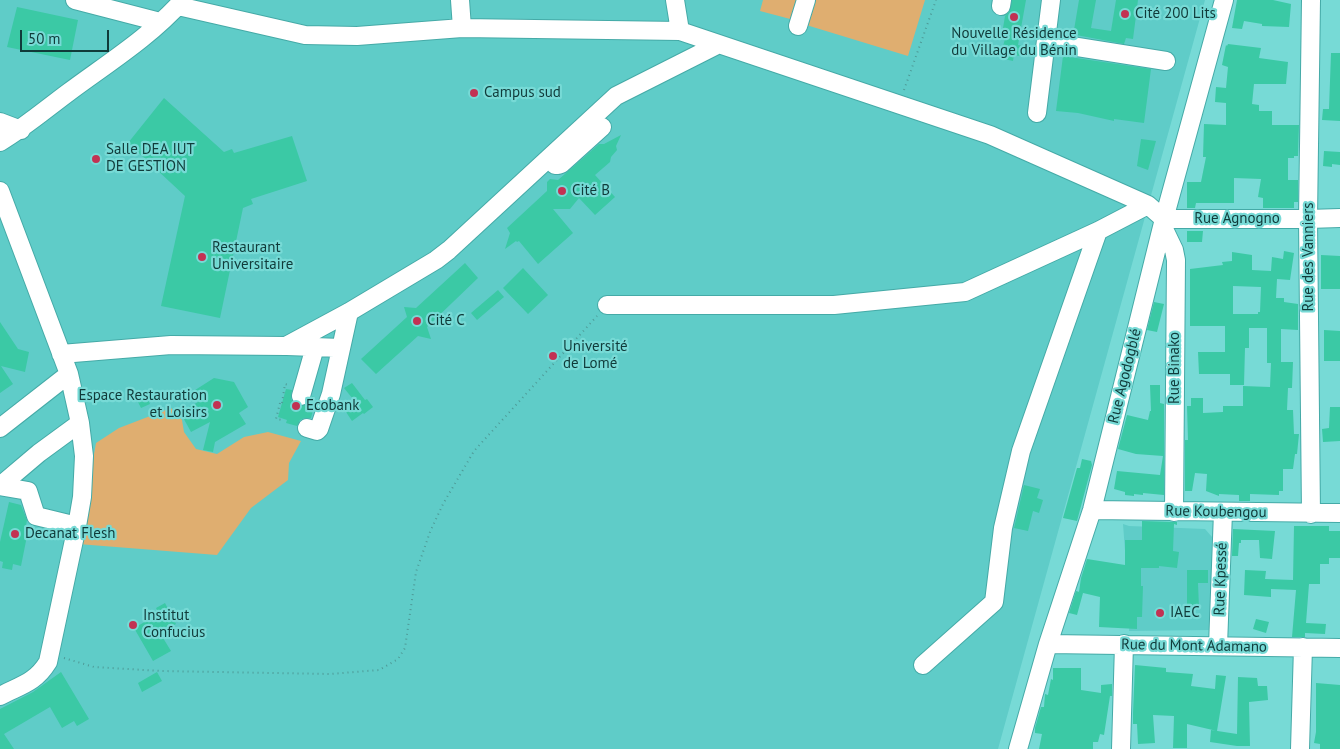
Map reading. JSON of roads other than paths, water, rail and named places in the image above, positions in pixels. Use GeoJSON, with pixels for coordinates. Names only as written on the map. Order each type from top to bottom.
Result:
{"type":"FeatureCollection","features":[{"type":"Feature","properties":{"kind":"street"},"geometry":{"type":"LineString","coordinates":[[75,0],[160,22]]}},
{"type":"Feature","properties":{"kind":"street"},"geometry":{"type":"LineString","coordinates":[[460,0],[462,28]]}},
{"type":"Feature","properties":{"kind":"street"},"geometry":{"type":"LineString","coordinates":[[675,0],[680,31]]}},
{"type":"Feature","properties":{"kind":"street"},"geometry":{"type":"LineString","coordinates":[[798,26],[806,0]]}},
{"type":"Feature","properties":{"kind":"street"},"geometry":{"type":"LineString","coordinates":[[1037,114],[1051,0]]}},
{"type":"Feature","properties":{"kind":"street","name":"Rue Agodogblé"},"geometry":{"type":"LineString","coordinates":[[1018,749],[1048,644],[1092,510],[1163,223],[1224,0]]}},
{"type":"Feature","properties":{"kind":"street","name":"Rue des Vanniers"},"geometry":{"type":"LineString","coordinates":[[1311,0],[1308,219],[1311,514]]}},
{"type":"Feature","properties":{"kind":"street"},"geometry":{"type":"LineString","coordinates":[[0,142],[20,130],[68,92],[132,47],[180,3],[306,35],[357,36],[462,28],[680,31],[990,135],[1148,205],[1163,223]]}},
{"type":"Feature","properties":{"kind":"street"},"geometry":{"type":"LineString","coordinates":[[1046,42],[1166,61]]}},
{"type":"Feature","properties":{"kind":"street"},"geometry":{"type":"LineString","coordinates":[[286,346],[349,312],[436,260],[553,166],[616,96],[719,44]]}},
{"type":"Feature","properties":{"kind":"street"},"geometry":{"type":"LineString","coordinates":[[0,122],[20,130]]}},
{"type":"Feature","properties":{"kind":"street"},"geometry":{"type":"LineString","coordinates":[[553,166],[561,164],[602,127]]}},
{"type":"Feature","properties":{"kind":"street"},"geometry":{"type":"LineString","coordinates":[[0,191],[69,374],[80,423],[84,456],[82,497],[48,662],[40,674],[0,696]]}},
{"type":"Feature","properties":{"kind":"street"},"geometry":{"type":"LineString","coordinates":[[606,305],[834,304],[965,292],[1098,231],[1148,205]]}},
{"type":"Feature","properties":{"kind":"street","name":"Rue Agnogno"},"geometry":{"type":"LineString","coordinates":[[1163,223],[1340,218]]}},
{"type":"Feature","properties":{"kind":"street","name":"Rue Binako"},"geometry":{"type":"LineString","coordinates":[[1163,223],[1176,260],[1174,512]]}},
{"type":"Feature","properties":{"kind":"street"},"geometry":{"type":"LineString","coordinates":[[922,665],[994,602],[1003,528],[1021,451],[1098,231]]}},
{"type":"Feature","properties":{"kind":"street"},"geometry":{"type":"LineString","coordinates":[[307,428],[317,431],[319,429],[331,394],[349,312]]}},
{"type":"Feature","properties":{"kind":"street"},"geometry":{"type":"LineString","coordinates":[[61,354],[171,345],[342,348]]}},
{"type":"Feature","properties":{"kind":"street"},"geometry":{"type":"LineString","coordinates":[[301,396],[315,347]]}},
{"type":"Feature","properties":{"kind":"street"},"geometry":{"type":"LineString","coordinates":[[0,428],[69,374]]}},
{"type":"Feature","properties":{"kind":"street"},"geometry":{"type":"LineString","coordinates":[[0,486],[39,453],[80,423]]}},
{"type":"Feature","properties":{"kind":"street"},"geometry":{"type":"LineString","coordinates":[[0,486],[28,491],[36,516],[76,526]]}},
{"type":"Feature","properties":{"kind":"street","name":"Rue Koubengou"},"geometry":{"type":"LineString","coordinates":[[1092,510],[1340,513]]}},
{"type":"Feature","properties":{"kind":"street","name":"Rue Kpessé"},"geometry":{"type":"LineString","coordinates":[[1218,646],[1223,512]]}},
{"type":"Feature","properties":{"kind":"street","name":"Rue du Mont Adamano"},"geometry":{"type":"LineString","coordinates":[[1048,644],[1340,648]]}},
{"type":"Feature","properties":{"kind":"street"},"geometry":{"type":"LineString","coordinates":[[1122,749],[1124,644]]}},
{"type":"Feature","properties":{"kind":"street"},"geometry":{"type":"LineString","coordinates":[[1300,749],[1302,647]]}},
{"type":"Feature","properties":{"kind":"place","name":"Cité 200 Lits"},"geometry":{"type":"Point","coordinates":[1125,14]}},
{"type":"Feature","properties":{"kind":"place","name":"Nouvelle Résidence du Village du Bénin"},"geometry":{"type":"Point","coordinates":[1014,17]}},
{"type":"Feature","properties":{"kind":"place","name":"Campus sud"},"geometry":{"type":"Point","coordinates":[474,93]}},
{"type":"Feature","properties":{"kind":"place","name":"Salle DEA IUT DE GESTION"},"geometry":{"type":"Point","coordinates":[96,159]}},
{"type":"Feature","properties":{"kind":"place","name":"Cité B"},"geometry":{"type":"Point","coordinates":[562,191]}},
{"type":"Feature","properties":{"kind":"place","name":"Restaurant Universitaire"},"geometry":{"type":"Point","coordinates":[202,257]}},
{"type":"Feature","properties":{"kind":"place","name":"Cité C"},"geometry":{"type":"Point","coordinates":[417,321]}},
{"type":"Feature","properties":{"kind":"place","name":"Université de Lomé"},"geometry":{"type":"Point","coordinates":[553,356]}},
{"type":"Feature","properties":{"kind":"place","name":"Espace Restauration et Loisirs"},"geometry":{"type":"Point","coordinates":[217,405]}},
{"type":"Feature","properties":{"kind":"place","name":"Ecobank"},"geometry":{"type":"Point","coordinates":[296,406]}},
{"type":"Feature","properties":{"kind":"place","name":"Decanat Flesh"},"geometry":{"type":"Point","coordinates":[15,534]}},
{"type":"Feature","properties":{"kind":"place","name":"IAEC"},"geometry":{"type":"Point","coordinates":[1160,613]}},
{"type":"Feature","properties":{"kind":"place","name":"Institut Confucius"},"geometry":{"type":"Point","coordinates":[133,625]}}]}
